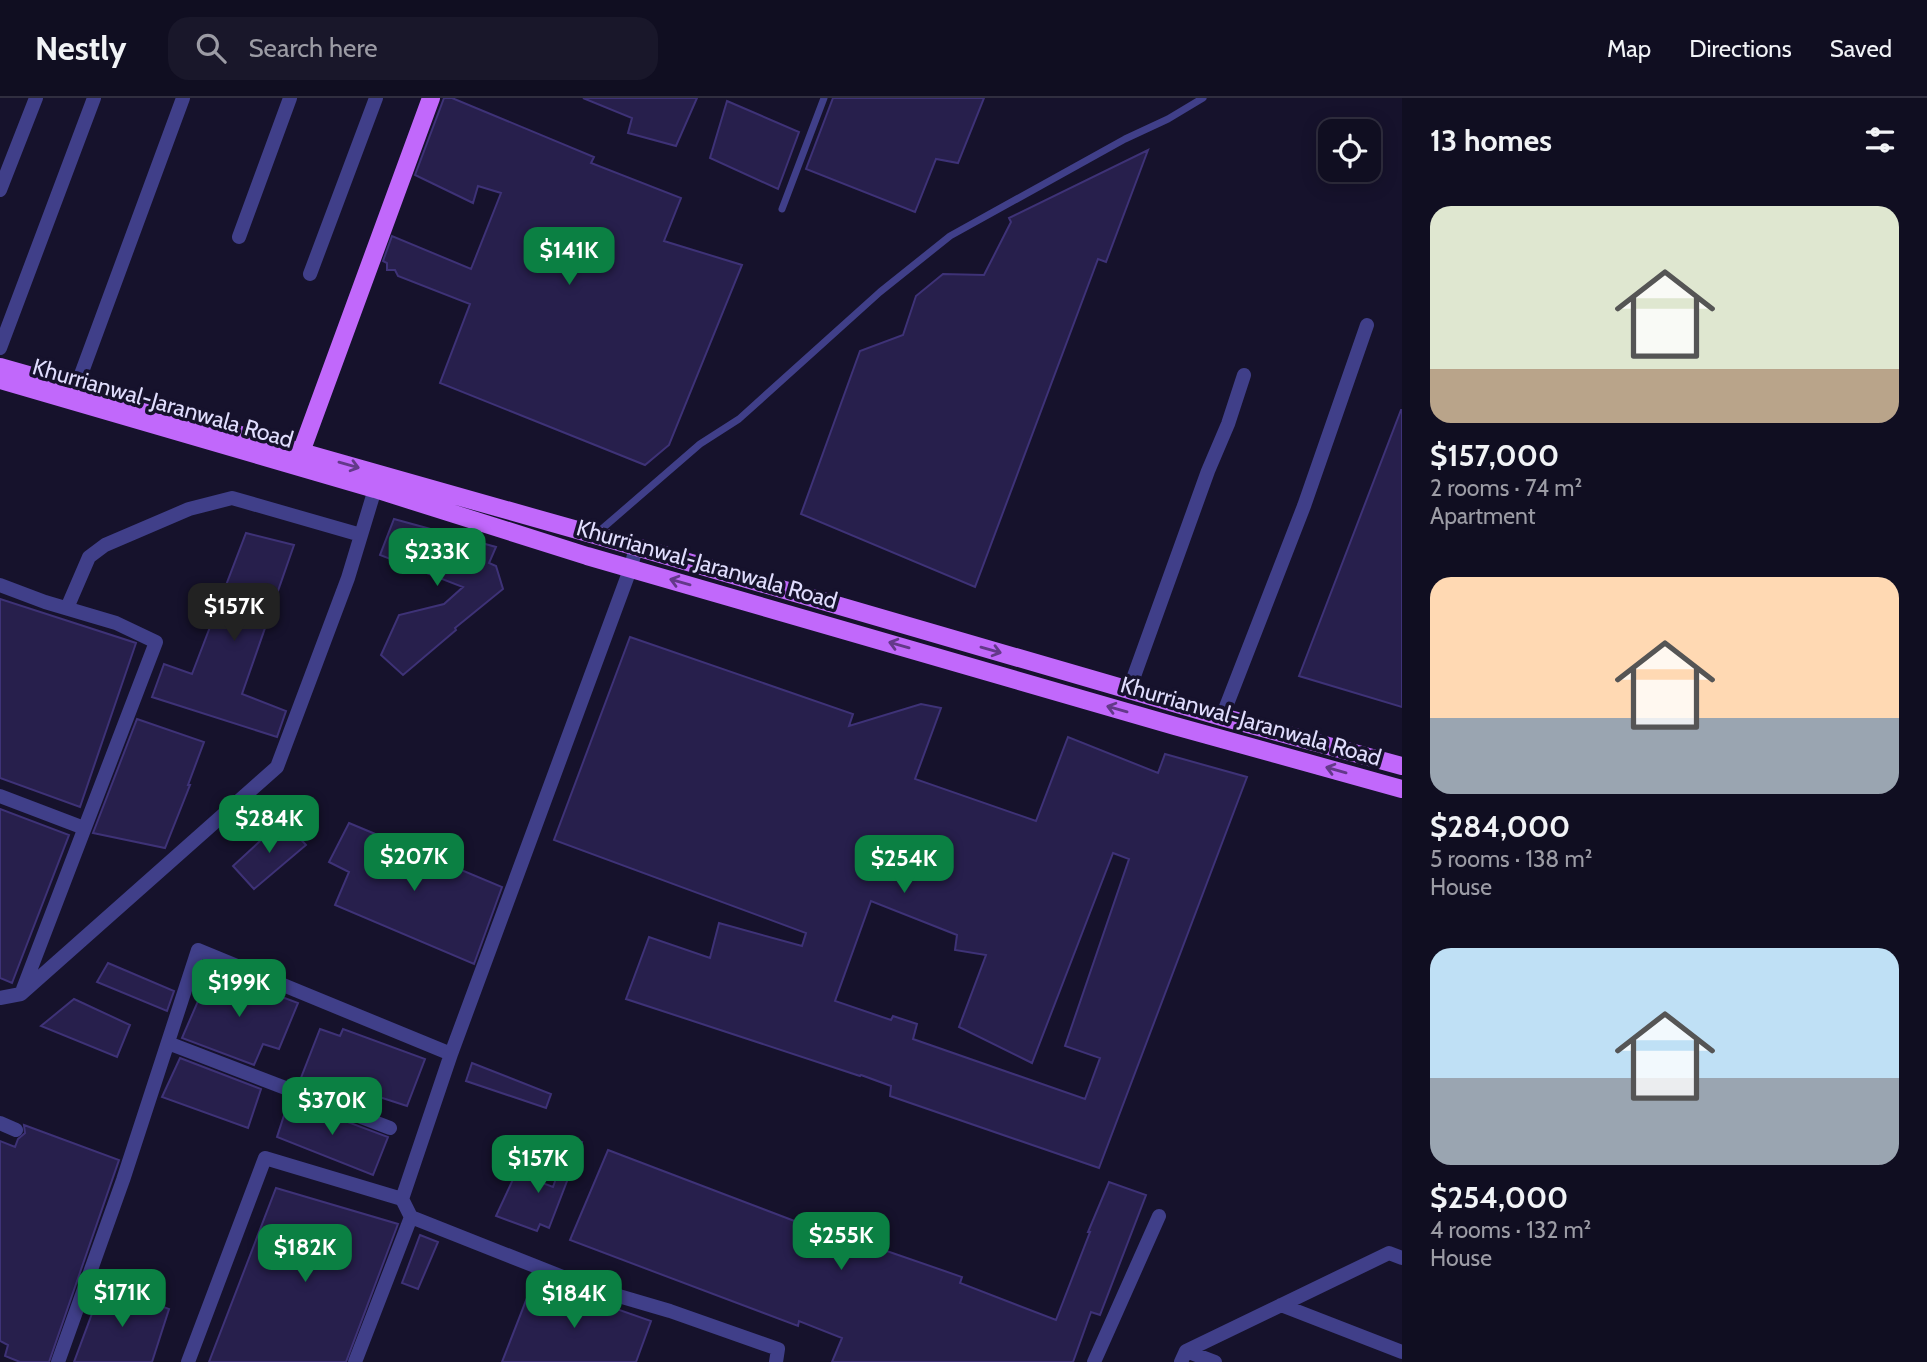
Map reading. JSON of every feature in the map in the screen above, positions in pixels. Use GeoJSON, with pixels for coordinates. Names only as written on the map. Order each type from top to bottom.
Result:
{"type":"FeatureCollection","features":[{"type":"Feature","properties":{"kind":"main road"},"geometry":{"type":"LineString","coordinates":[[298,459],[431,98]]}},
{"type":"Feature","properties":{"kind":"main road","name":"Khurrianwal-Jaranwala Road"},"geometry":{"type":"LineString","coordinates":[[0,367],[76,388],[298,459],[374,489],[587,555],[1402,789]]}},
{"type":"Feature","properties":{"kind":"main road","name":"Khurrianwal-Jaranwala Road"},"geometry":{"type":"LineString","coordinates":[[0,380],[595,534],[1222,717],[1402,766]]}},
{"type":"Feature","properties":{"kind":"street"},"geometry":{"type":"LineString","coordinates":[[0,190],[36,98]]}},
{"type":"Feature","properties":{"kind":"street"},"geometry":{"type":"LineString","coordinates":[[0,348],[94,98]]}},
{"type":"Feature","properties":{"kind":"street"},"geometry":{"type":"LineString","coordinates":[[76,388],[184,98]]}},
{"type":"Feature","properties":{"kind":"street"},"geometry":{"type":"LineString","coordinates":[[239,237],[290,98]]}},
{"type":"Feature","properties":{"kind":"street"},"geometry":{"type":"LineString","coordinates":[[310,274],[376,98]]}},
{"type":"Feature","properties":{"kind":"street"},"geometry":{"type":"LineString","coordinates":[[1222,717],[1304,506],[1367,325]]}},
{"type":"Feature","properties":{"kind":"street"},"geometry":{"type":"LineString","coordinates":[[1129,690],[1244,375]]}},
{"type":"Feature","properties":{"kind":"street"},"geometry":{"type":"LineString","coordinates":[[0,998],[21,993],[277,767],[348,578],[374,489]]}},
{"type":"Feature","properties":{"kind":"street"},"geometry":{"type":"LineString","coordinates":[[67,608],[89,557],[105,545],[189,509],[232,498],[361,535]]}},
{"type":"Feature","properties":{"kind":"street"},"geometry":{"type":"LineString","coordinates":[[636,547],[402,1199],[411,1217],[588,1287],[670,1311],[778,1349],[776,1362]]}},
{"type":"Feature","properties":{"kind":"street"},"geometry":{"type":"LineString","coordinates":[[0,585],[116,622],[156,642],[21,993]]}},
{"type":"Feature","properties":{"kind":"street"},"geometry":{"type":"LineString","coordinates":[[0,796],[84,828]]}},
{"type":"Feature","properties":{"kind":"street"},"geometry":{"type":"LineString","coordinates":[[58,1362],[123,1180],[198,950],[452,1054]]}},
{"type":"Feature","properties":{"kind":"street"},"geometry":{"type":"LineString","coordinates":[[168,1043],[390,1128]]}},
{"type":"Feature","properties":{"kind":"street"},"geometry":{"type":"LineString","coordinates":[[0,1123],[16,1130]]}},
{"type":"Feature","properties":{"kind":"street"},"geometry":{"type":"LineString","coordinates":[[188,1362],[265,1158],[402,1199]]}},
{"type":"Feature","properties":{"kind":"street"},"geometry":{"type":"LineString","coordinates":[[1094,1362],[1158,1216]]}},
{"type":"Feature","properties":{"kind":"street"},"geometry":{"type":"LineString","coordinates":[[355,1362],[411,1217]]}},
{"type":"Feature","properties":{"kind":"street"},"geometry":{"type":"LineString","coordinates":[[1184,1356],[1389,1253],[1402,1258]]}},
{"type":"Feature","properties":{"kind":"street"},"geometry":{"type":"LineString","coordinates":[[1281,1305],[1402,1352]]}},
{"type":"Feature","properties":{"kind":"street"},"geometry":{"type":"LineString","coordinates":[[1184,1356],[1215,1362]]}},
{"type":"Feature","properties":{"kind":"lane"},"geometry":{"type":"LineString","coordinates":[[782,209],[824,98]]}},
{"type":"Feature","properties":{"kind":"lane"},"geometry":{"type":"LineString","coordinates":[[595,534],[700,444],[739,419],[880,292],[950,236],[1203,98]]}},
{"type":"Feature","properties":{"kind":"building"},"geometry":{"type":"Polygon","coordinates":[[[444,98],[452,98],[594,157],[591,163],[681,198],[664,241],[742,265],[669,445],[645,465],[440,383],[470,304],[398,276],[395,270],[387,270],[387,263],[383,261],[392,236],[471,269],[501,193],[478,186],[473,203],[415,175],[444,98]]]}},
{"type":"Feature","properties":{"kind":"building"},"geometry":{"type":"Polygon","coordinates":[[[583,98],[697,98],[676,146],[628,133],[632,118],[583,98]]]}},
{"type":"Feature","properties":{"kind":"building"},"geometry":{"type":"Polygon","coordinates":[[[833,98],[984,98],[958,163],[936,159],[915,212],[806,169],[833,98]]]}},
{"type":"Feature","properties":{"kind":"building"},"geometry":{"type":"Polygon","coordinates":[[[727,101],[799,132],[778,189],[710,158],[727,101]]]}},
{"type":"Feature","properties":{"kind":"building"},"geometry":{"type":"Polygon","coordinates":[[[1148,150],[1106,262],[1098,259],[975,587],[801,514],[860,351],[903,335],[916,296],[943,274],[984,275],[1011,222],[1009,218],[1148,150]]]}},
{"type":"Feature","properties":{"kind":"building"},"geometry":{"type":"Polygon","coordinates":[[[1402,410],[1402,707],[1299,676],[1402,410]]]}},
{"type":"Feature","properties":{"kind":"building"},"geometry":{"type":"Polygon","coordinates":[[[394,519],[496,547],[489,563],[496,566],[503,589],[403,675],[381,655],[399,615],[444,604],[463,587],[380,555],[394,519]]]}},
{"type":"Feature","properties":{"kind":"building"},"geometry":{"type":"Polygon","coordinates":[[[246,533],[294,545],[242,694],[286,711],[277,737],[152,697],[164,664],[192,674],[246,533]]]}},
{"type":"Feature","properties":{"kind":"building"},"geometry":{"type":"Polygon","coordinates":[[[0,599],[136,643],[80,807],[0,778],[0,599]]]}},
{"type":"Feature","properties":{"kind":"building"},"geometry":{"type":"Polygon","coordinates":[[[630,637],[853,714],[849,726],[921,704],[941,708],[915,779],[1036,821],[1068,737],[1158,773],[1165,754],[1247,777],[1099,1168],[890,1096],[891,1086],[861,1075],[626,999],[649,937],[710,958],[719,923],[802,946],[806,933],[554,840],[630,637]],[[1113,853],[1032,1063],[959,1027],[986,955],[955,950],[957,935],[871,901],[835,1001],[891,1020],[893,1016],[917,1024],[913,1039],[1085,1099],[1100,1058],[1065,1046],[1129,859],[1113,853]]]}},
{"type":"Feature","properties":{"kind":"building"},"geometry":{"type":"Polygon","coordinates":[[[137,719],[204,742],[165,848],[93,833],[137,719]]]}},
{"type":"Feature","properties":{"kind":"building"},"geometry":{"type":"Polygon","coordinates":[[[0,809],[69,835],[12,983],[0,978],[0,809]]]}},
{"type":"Feature","properties":{"kind":"building"},"geometry":{"type":"Polygon","coordinates":[[[283,820],[306,845],[254,889],[233,866],[283,820]]]}},
{"type":"Feature","properties":{"kind":"building"},"geometry":{"type":"Polygon","coordinates":[[[349,823],[502,887],[474,964],[335,905],[349,872],[329,862],[349,823]]]}},
{"type":"Feature","properties":{"kind":"building"},"geometry":{"type":"Polygon","coordinates":[[[108,963],[174,991],[167,1011],[97,982],[108,963]]]}},
{"type":"Feature","properties":{"kind":"building"},"geometry":{"type":"Polygon","coordinates":[[[221,974],[298,1003],[279,1049],[263,1044],[254,1065],[182,1038],[208,978],[221,974]]]}},
{"type":"Feature","properties":{"kind":"building"},"geometry":{"type":"Polygon","coordinates":[[[74,999],[130,1025],[117,1057],[41,1026],[74,999]]]}},
{"type":"Feature","properties":{"kind":"building"},"geometry":{"type":"Polygon","coordinates":[[[320,1029],[340,1036],[343,1029],[425,1059],[407,1106],[367,1093],[361,1107],[299,1083],[320,1029]]]}},
{"type":"Feature","properties":{"kind":"building"},"geometry":{"type":"Polygon","coordinates":[[[180,1058],[261,1089],[248,1128],[162,1097],[180,1058]]]}},
{"type":"Feature","properties":{"kind":"building"},"geometry":{"type":"Polygon","coordinates":[[[472,1063],[551,1094],[546,1108],[466,1081],[472,1063]]]}},
{"type":"Feature","properties":{"kind":"building"},"geometry":{"type":"Polygon","coordinates":[[[289,1100],[388,1137],[373,1175],[277,1137],[289,1100]]]}},
{"type":"Feature","properties":{"kind":"building"},"geometry":{"type":"Polygon","coordinates":[[[24,1125],[119,1160],[49,1362],[20,1362],[5,1356],[8,1345],[0,1341],[0,1141],[15,1147],[18,1139],[25,1133],[24,1125]]]}},
{"type":"Feature","properties":{"kind":"building"},"geometry":{"type":"Polygon","coordinates":[[[570,1138],[582,1142],[549,1228],[540,1224],[537,1231],[496,1216],[516,1173],[553,1187],[570,1138]]]}},
{"type":"Feature","properties":{"kind":"building"},"geometry":{"type":"Polygon","coordinates":[[[608,1150],[847,1241],[849,1238],[962,1277],[960,1283],[1056,1320],[1109,1182],[1146,1195],[1100,1315],[1091,1312],[1073,1362],[832,1362],[842,1338],[799,1321],[798,1326],[570,1240],[608,1150]]]}},
{"type":"Feature","properties":{"kind":"building"},"geometry":{"type":"Polygon","coordinates":[[[276,1188],[398,1224],[346,1362],[209,1362],[276,1188]]]}},
{"type":"Feature","properties":{"kind":"building"},"geometry":{"type":"Polygon","coordinates":[[[420,1235],[438,1242],[418,1289],[402,1283],[420,1235]]]}},
{"type":"Feature","properties":{"kind":"building"},"geometry":{"type":"Polygon","coordinates":[[[534,1280],[651,1321],[636,1362],[502,1362],[534,1280]]]}},
{"type":"Feature","properties":{"kind":"building"},"geometry":{"type":"Polygon","coordinates":[[[103,1284],[169,1309],[152,1362],[74,1362],[103,1284]]]}}]}
